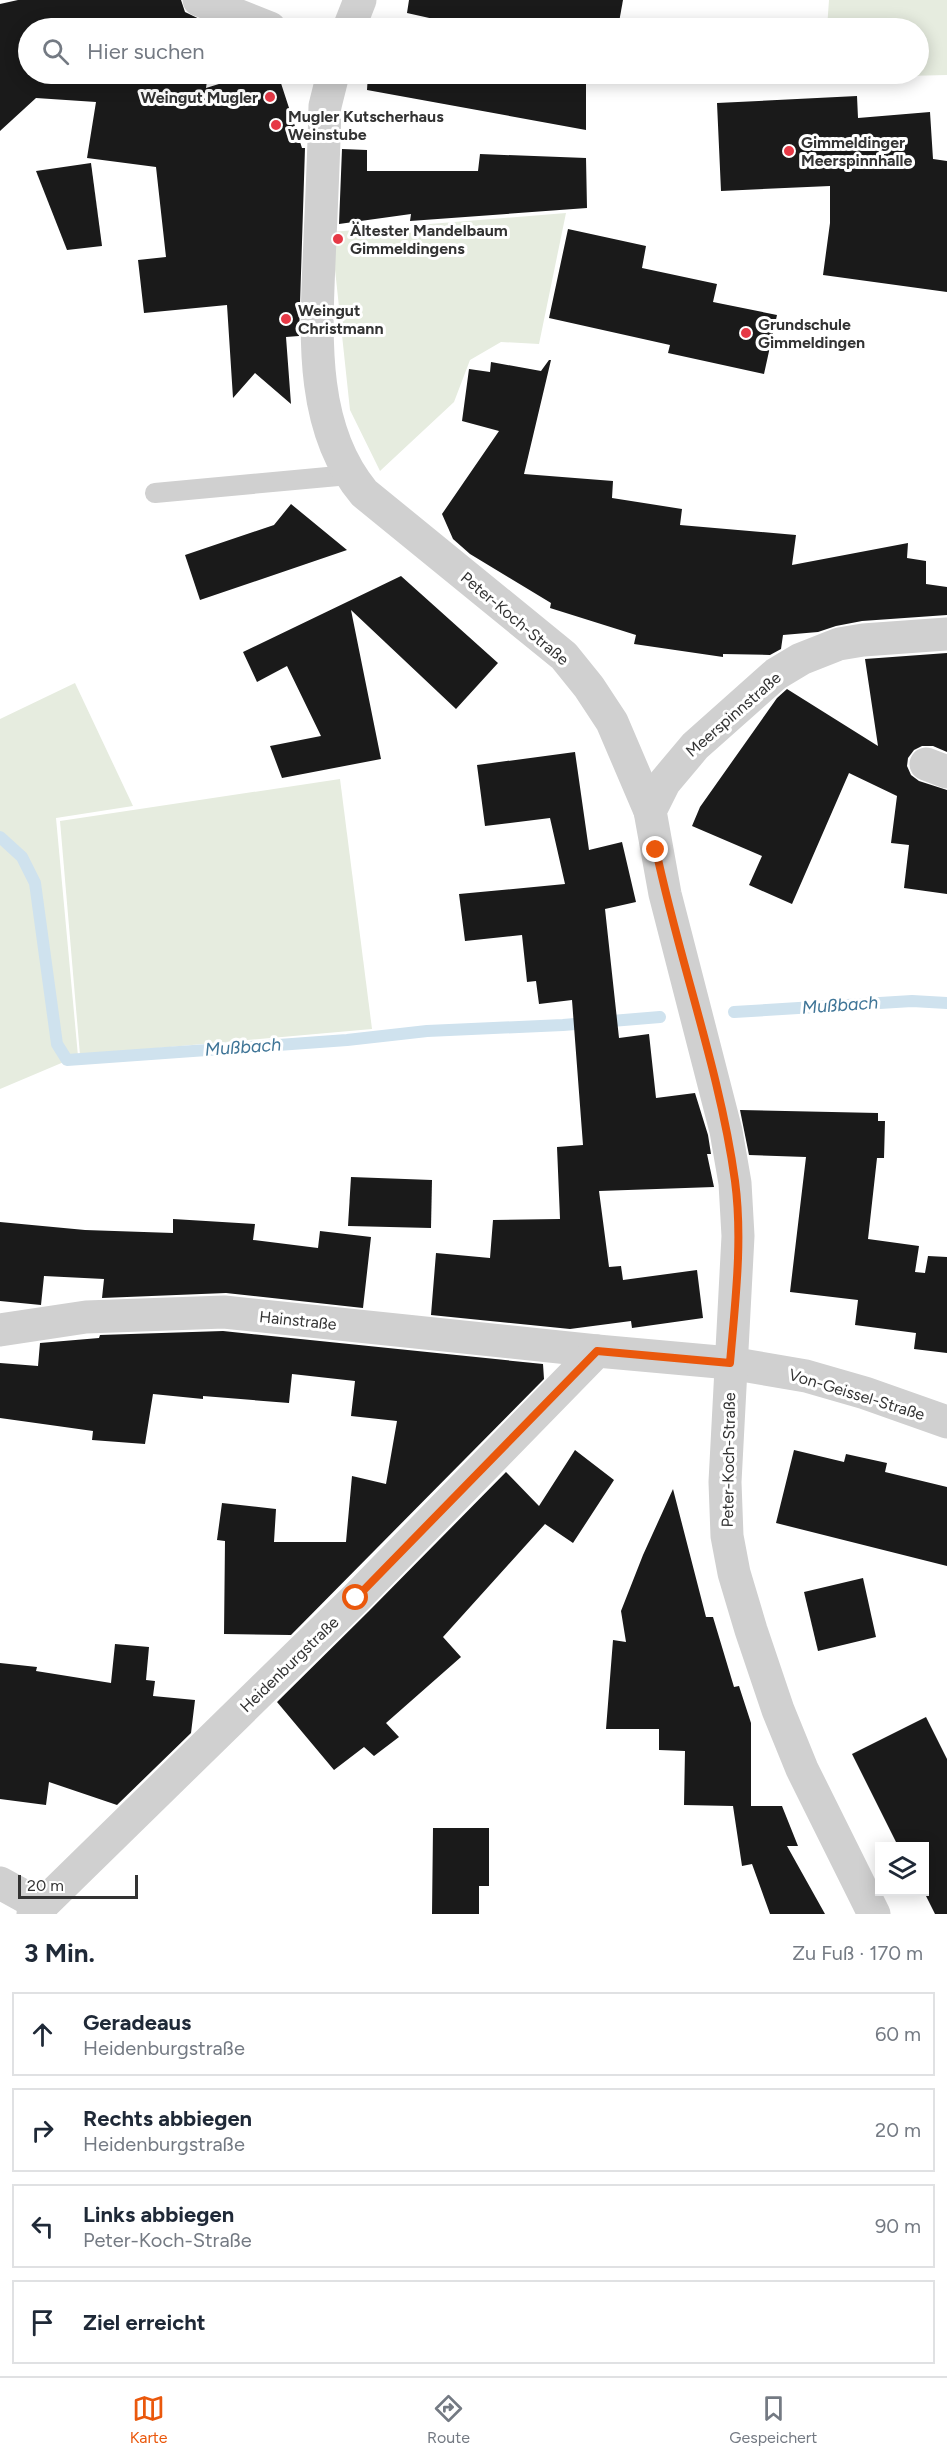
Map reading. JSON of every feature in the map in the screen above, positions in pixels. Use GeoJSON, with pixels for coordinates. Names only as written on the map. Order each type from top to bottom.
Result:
{"type":"FeatureCollection","features":[{"type":"Feature","properties":{"kind":"street"},"geometry":{"type":"LineString","coordinates":[[199,0],[245,18]]}},
{"type":"Feature","properties":{"kind":"street"},"geometry":{"type":"LineString","coordinates":[[353,18],[360,0]]}},
{"type":"Feature","properties":{"kind":"street","name":"Peter-Koch-Straße"},"geometry":{"type":"LineString","coordinates":[[330,84],[325,106],[318,296],[319,368],[329,422],[349,475],[364,493],[564,656],[589,687],[612,722],[650,811],[665,894],[726,1131],[735,1183],[738,1236],[725,1482],[727,1536],[734,1573],[770,1687],[802,1769],[874,1914]]}},
{"type":"Feature","properties":{"kind":"street","name":"Meerspinnstraße"},"geometry":{"type":"LineString","coordinates":[[650,811],[664,783],[695,746],[776,674],[801,659],[839,644],[855,641],[947,634]]}},
{"type":"Feature","properties":{"kind":"street","name":"Hainstraße"},"geometry":{"type":"LineString","coordinates":[[0,1330],[86,1317],[224,1312],[597,1351]]}},
{"type":"Feature","properties":{"kind":"street"},"geometry":{"type":"LineString","coordinates":[[597,1351],[730,1363]]}},
{"type":"Feature","properties":{"kind":"street","name":"Heidenburgstraße"},"geometry":{"type":"LineString","coordinates":[[37,1910],[356,1598],[597,1351]]}},
{"type":"Feature","properties":{"kind":"street","name":"Von-Geissel-Straße"},"geometry":{"type":"LineString","coordinates":[[730,1363],[806,1376],[865,1393],[947,1422]]}},
{"type":"Feature","properties":{"kind":"street"},"geometry":{"type":"LineString","coordinates":[[0,1884],[37,1910]]}},
{"type":"Feature","properties":{"kind":"lane"},"geometry":{"type":"LineString","coordinates":[[154,493],[349,475]]}},
{"type":"Feature","properties":{"kind":"shaded area"},"geometry":{"type":"Polygon","coordinates":[[[829,0],[947,0],[947,75],[929,75],[929,18],[828,18],[829,0]]]}},
{"type":"Feature","properties":{"kind":"shaded area"},"geometry":{"type":"Polygon","coordinates":[[[566,213],[539,344],[501,342],[470,360],[454,402],[380,471],[350,410],[331,232],[566,213]]]}},
{"type":"Feature","properties":{"kind":"shaded area"},"geometry":{"type":"Polygon","coordinates":[[[75,683],[133,806],[56,818],[78,1056],[0,1089],[0,719],[75,683]]]}},
{"type":"Feature","properties":{"kind":"shaded area"},"geometry":{"type":"Polygon","coordinates":[[[340,779],[372,1029],[80,1055],[60,821],[340,779]]]}},
{"type":"Feature","properties":{"kind":"building"},"geometry":{"type":"Polygon","coordinates":[[[18,0],[181,0],[185,12],[197,18],[18,18],[18,84],[207,84],[206,88],[219,84],[281,84],[302,148],[305,148],[299,336],[286,337],[291,404],[255,373],[233,398],[227,305],[144,313],[138,260],[166,257],[156,167],[87,158],[96,102],[36,98],[0,131],[0,4],[18,0]]]}},
{"type":"Feature","properties":{"kind":"building"},"geometry":{"type":"Polygon","coordinates":[[[409,0],[623,0],[620,18],[429,18],[407,13],[409,0]]]}},
{"type":"Feature","properties":{"kind":"building"},"geometry":{"type":"Polygon","coordinates":[[[367,84],[586,84],[586,130],[367,90],[367,84]]]}},
{"type":"Feature","properties":{"kind":"building"},"geometry":{"type":"Polygon","coordinates":[[[857,96],[858,118],[930,112],[933,159],[947,161],[947,292],[823,275],[830,223],[830,186],[721,191],[717,103],[857,96]]]}},
{"type":"Feature","properties":{"kind":"building"},"geometry":{"type":"Polygon","coordinates":[[[342,149],[367,150],[367,171],[478,171],[480,154],[586,158],[587,208],[410,221],[411,214],[339,224],[342,149]]]}},
{"type":"Feature","properties":{"kind":"building"},"geometry":{"type":"Polygon","coordinates":[[[91,163],[102,246],[67,250],[36,171],[91,163]]]}},
{"type":"Feature","properties":{"kind":"building"},"geometry":{"type":"Polygon","coordinates":[[[568,229],[646,246],[642,268],[717,284],[713,302],[777,315],[764,374],[668,353],[670,345],[549,318],[568,229]]]}},
{"type":"Feature","properties":{"kind":"building"},"geometry":{"type":"Polygon","coordinates":[[[551,360],[524,474],[613,481],[612,498],[682,509],[680,525],[796,535],[792,565],[908,543],[907,558],[926,561],[926,584],[947,587],[947,615],[862,621],[818,632],[783,635],[781,649],[770,655],[723,654],[723,657],[634,644],[636,635],[550,608],[551,603],[470,554],[453,539],[442,514],[499,431],[462,421],[469,369],[490,372],[491,362],[541,371],[551,360]]]}},
{"type":"Feature","properties":{"kind":"building"},"geometry":{"type":"Polygon","coordinates":[[[291,504],[347,550],[200,600],[185,555],[274,525],[291,504]]]}},
{"type":"Feature","properties":{"kind":"building"},"geometry":{"type":"Polygon","coordinates":[[[401,576],[498,663],[456,709],[351,610],[381,759],[282,778],[270,746],[321,736],[287,666],[257,682],[243,652],[401,576]]]}},
{"type":"Feature","properties":{"kind":"building"},"geometry":{"type":"Polygon","coordinates":[[[947,653],[947,752],[933,746],[922,746],[914,750],[908,758],[907,766],[911,775],[919,781],[947,790],[947,894],[904,888],[909,845],[891,843],[897,796],[849,773],[792,904],[749,885],[762,856],[692,826],[700,807],[777,698],[787,689],[878,746],[865,659],[947,653]]]}},
{"type":"Feature","properties":{"kind":"building"},"geometry":{"type":"Polygon","coordinates":[[[575,752],[589,850],[622,842],[636,902],[605,909],[619,1038],[649,1034],[656,1098],[695,1093],[708,1135],[711,1154],[707,1154],[714,1187],[599,1191],[609,1267],[621,1266],[623,1280],[697,1270],[703,1318],[632,1328],[631,1321],[570,1329],[431,1315],[436,1253],[490,1258],[493,1220],[560,1219],[557,1147],[583,1145],[572,1000],[539,1004],[536,981],[527,982],[522,935],[465,941],[459,894],[565,884],[550,818],[485,826],[477,765],[575,752]]]}},
{"type":"Feature","properties":{"kind":"building"},"geometry":{"type":"Polygon","coordinates":[[[740,1110],[878,1113],[878,1121],[885,1121],[884,1158],[877,1158],[868,1239],[919,1246],[915,1272],[925,1273],[928,1256],[947,1257],[947,1353],[914,1349],[916,1333],[855,1325],[858,1300],[790,1292],[806,1157],[749,1155],[740,1110]]]}},
{"type":"Feature","properties":{"kind":"building"},"geometry":{"type":"Polygon","coordinates":[[[351,1177],[432,1180],[431,1228],[348,1226],[351,1177]]]}},
{"type":"Feature","properties":{"kind":"building"},"geometry":{"type":"Polygon","coordinates":[[[173,1219],[255,1224],[253,1240],[318,1248],[320,1231],[371,1237],[363,1308],[226,1293],[102,1298],[104,1279],[44,1276],[41,1305],[0,1301],[0,1222],[85,1230],[173,1233],[173,1219]]]}},
{"type":"Feature","properties":{"kind":"building"},"geometry":{"type":"Polygon","coordinates":[[[223,1331],[543,1364],[544,1379],[291,1635],[224,1634],[225,1541],[217,1540],[222,1503],[276,1509],[274,1542],[346,1542],[352,1476],[386,1484],[397,1421],[351,1416],[355,1381],[292,1374],[289,1403],[153,1394],[145,1444],[92,1440],[93,1431],[0,1418],[0,1363],[38,1366],[40,1343],[99,1338],[100,1335],[223,1331]]]}},
{"type":"Feature","properties":{"kind":"building"},"geometry":{"type":"Polygon","coordinates":[[[575,1450],[614,1480],[573,1543],[545,1524],[443,1637],[461,1657],[386,1723],[399,1737],[374,1756],[364,1747],[334,1770],[277,1702],[506,1472],[539,1506],[575,1450]]]}},
{"type":"Feature","properties":{"kind":"building"},"geometry":{"type":"Polygon","coordinates":[[[794,1450],[844,1462],[846,1454],[887,1463],[885,1472],[947,1487],[947,1566],[776,1523],[794,1450]]]}},
{"type":"Feature","properties":{"kind":"building"},"geometry":{"type":"Polygon","coordinates":[[[673,1489],[706,1617],[713,1617],[734,1687],[739,1686],[751,1723],[751,1806],[782,1806],[798,1846],[787,1846],[825,1914],[770,1914],[752,1864],[742,1866],[733,1806],[684,1805],[685,1751],[659,1750],[659,1729],[606,1729],[613,1640],[626,1642],[621,1611],[673,1489]]]}},
{"type":"Feature","properties":{"kind":"building"},"geometry":{"type":"Polygon","coordinates":[[[863,1578],[876,1637],[818,1651],[804,1592],[863,1578]]]}},
{"type":"Feature","properties":{"kind":"building"},"geometry":{"type":"Polygon","coordinates":[[[115,1644],[149,1647],[146,1680],[155,1681],[153,1696],[195,1700],[191,1733],[117,1805],[49,1782],[46,1805],[0,1799],[0,1663],[37,1667],[36,1671],[111,1683],[115,1644]]]}},
{"type":"Feature","properties":{"kind":"building"},"geometry":{"type":"Polygon","coordinates":[[[926,1717],[947,1759],[947,1914],[935,1914],[926,1896],[929,1896],[929,1842],[896,1842],[852,1754],[926,1717]]]}},
{"type":"Feature","properties":{"kind":"building"},"geometry":{"type":"Polygon","coordinates":[[[433,1828],[489,1828],[489,1886],[479,1886],[479,1914],[432,1914],[433,1828]]]}},
{"type":"Feature","properties":{"kind":"waterway","name":"Mußbach"},"geometry":{"type":"LineString","coordinates":[[0,837],[22,857],[35,883],[57,1044],[67,1060],[347,1040],[427,1031],[563,1025],[660,1017]]}},
{"type":"Feature","properties":{"kind":"waterway","name":"Mußbach"},"geometry":{"type":"LineString","coordinates":[[734,1012],[912,1001],[947,1003]]}},
{"type":"Feature","properties":{"kind":"place","name":"Weingut Mugler"},"geometry":{"type":"Point","coordinates":[270,97]}},
{"type":"Feature","properties":{"kind":"place","name":"Mugler Kutscherhaus Weinstube"},"geometry":{"type":"Point","coordinates":[276,125]}},
{"type":"Feature","properties":{"kind":"place","name":"Gimmeldinger Meerspinnhalle"},"geometry":{"type":"Point","coordinates":[789,151]}},
{"type":"Feature","properties":{"kind":"place","name":"Ältester Mandelbaum Gimmeldingens"},"geometry":{"type":"Point","coordinates":[338,239]}},
{"type":"Feature","properties":{"kind":"place","name":"Weingut Christmann"},"geometry":{"type":"Point","coordinates":[286,319]}},
{"type":"Feature","properties":{"kind":"place","name":"Grundschule Gimmeldingen"},"geometry":{"type":"Point","coordinates":[746,333]}},
{"type":"Feature","properties":{"kind":"route"},"geometry":{"type":"LineString","coordinates":[[356,1598],[597,1351],[730,1363],[738,1236],[735,1183],[726,1131],[665,894],[656,850]]}}]}
